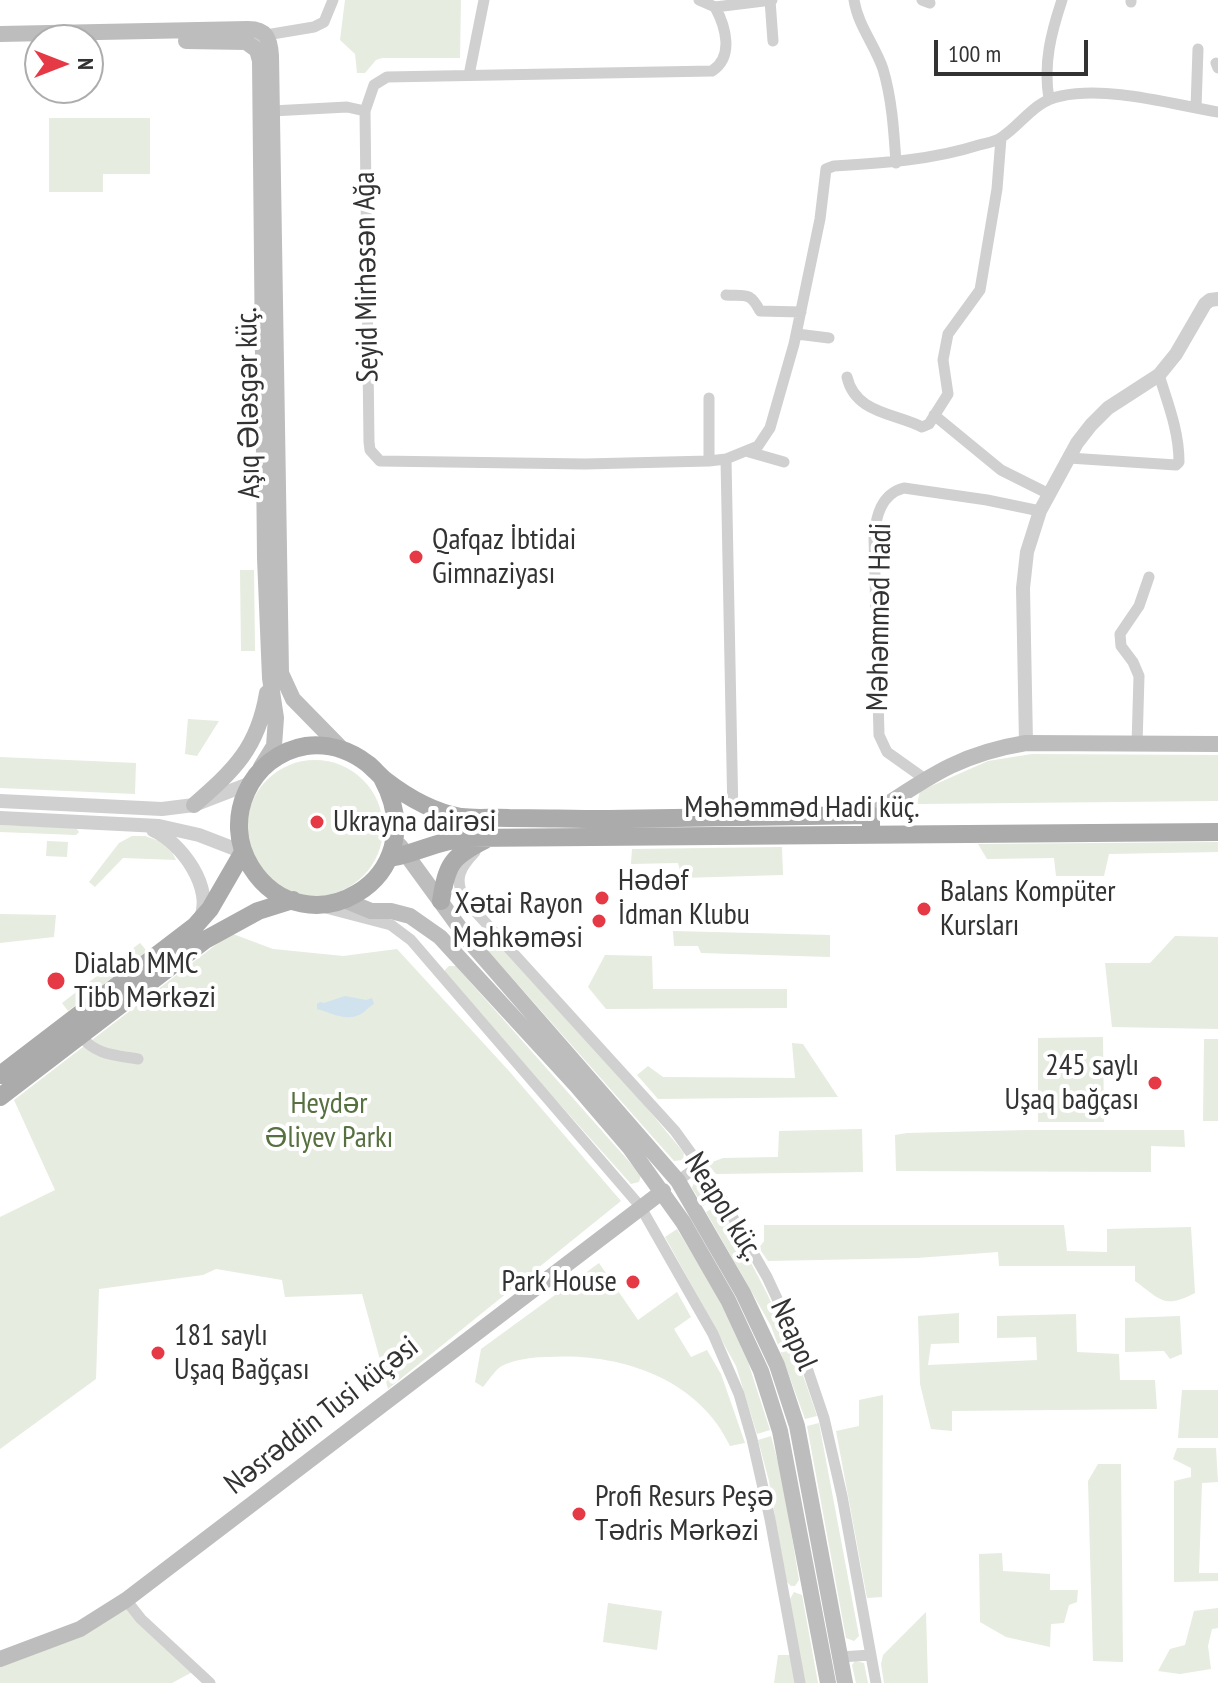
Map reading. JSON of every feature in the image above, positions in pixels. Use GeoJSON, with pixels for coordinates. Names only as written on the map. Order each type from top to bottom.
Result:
{"type":"FeatureCollection","features":[{"type":"Feature","properties":{"kind":"main road"},"geometry":{"type":"LineString","coordinates":[[2,37],[259,30],[259,43],[104,41]]}},
{"type":"Feature","properties":{"kind":"main road"},"geometry":{"type":"LineString","coordinates":[[2,37],[24,39]]}},
{"type":"Feature","properties":{"kind":"main road","name":"Aşıq Ələsgər küç."},"geometry":{"type":"LineString","coordinates":[[259,43],[266,112],[281,673],[293,699],[342,749]]}},
{"type":"Feature","properties":{"kind":"main road","name":"Aşıq Ələsgər küç."},"geometry":{"type":"LineString","coordinates":[[254,778],[274,746],[276,733],[270,678],[265,558],[266,112]]}},
{"type":"Feature","properties":{"kind":"main road"},"geometry":{"type":"LineString","coordinates":[[194,805],[236,767],[256,736],[270,678]]}},
{"type":"Feature","properties":{"kind":"main road"},"geometry":{"type":"LineString","coordinates":[[871,835],[871,815],[925,779],[970,756],[1026,743],[1218,744]]}},
{"type":"Feature","properties":{"kind":"main road"},"geometry":{"type":"LineString","coordinates":[[0,1075],[200,929],[258,911],[301,902],[344,900],[368,887],[397,851],[397,817],[382,778],[357,756],[342,749],[305,746],[271,761],[254,778],[240,809],[240,838],[251,868],[262,882],[301,902]]}},
{"type":"Feature","properties":{"kind":"main road","name":"Məhəmməd Hadi küç."},"geometry":{"type":"LineString","coordinates":[[382,778],[428,807],[462,817],[871,815]]}},
{"type":"Feature","properties":{"kind":"main road","name":"Məhəmməd Hadi küç."},"geometry":{"type":"LineString","coordinates":[[397,851],[450,840],[491,838],[1218,832]]}},
{"type":"Feature","properties":{"kind":"main road"},"geometry":{"type":"LineString","coordinates":[[441,901],[446,871],[453,859],[491,838]]}},
{"type":"Feature","properties":{"kind":"main road","name":"Neapol küç."},"geometry":{"type":"LineString","coordinates":[[397,851],[441,901],[487,962],[678,1181],[743,1293],[777,1365],[799,1438],[845,1683]]}},
{"type":"Feature","properties":{"kind":"main road"},"geometry":{"type":"LineString","coordinates":[[0,1097],[80,1035],[200,929],[243,852]]}},
{"type":"Feature","properties":{"kind":"main road","name":"Neapol küç."},"geometry":{"type":"LineString","coordinates":[[344,900],[371,911],[391,911],[410,916],[440,937],[576,1085],[663,1191],[728,1300],[761,1371],[780,1431],[828,1683]]}},
{"type":"Feature","properties":{"kind":"main road","name":"Nəsrəddin Tusi küçəsi"},"geometry":{"type":"LineString","coordinates":[[0,1659],[80,1629],[126,1600],[663,1191]]}},
{"type":"Feature","properties":{"kind":"street"},"geometry":{"type":"LineString","coordinates":[[259,43],[320,24],[327,19],[333,0]]}},
{"type":"Feature","properties":{"kind":"street"},"geometry":{"type":"LineString","coordinates":[[469,75],[484,0]]}},
{"type":"Feature","properties":{"kind":"street"},"geometry":{"type":"LineString","coordinates":[[699,0],[715,7],[771,0],[773,41]]}},
{"type":"Feature","properties":{"kind":"street"},"geometry":{"type":"LineString","coordinates":[[854,0],[860,23],[884,72],[896,163]]}},
{"type":"Feature","properties":{"kind":"street"},"geometry":{"type":"LineString","coordinates":[[1049,99],[1047,62],[1051,34],[1062,0]]}},
{"type":"Feature","properties":{"kind":"street"},"geometry":{"type":"LineString","coordinates":[[266,112],[347,107],[365,111],[374,85],[387,77],[712,71],[721,66],[726,34],[715,7]]}},
{"type":"Feature","properties":{"kind":"street"},"geometry":{"type":"LineString","coordinates":[[1196,108],[1198,49]]}},
{"type":"Feature","properties":{"kind":"street"},"geometry":{"type":"LineString","coordinates":[[749,452],[758,446],[770,428],[797,334],[820,219],[826,169],[896,163],[958,152],[1001,138],[1049,99],[1082,94],[1140,98],[1218,112]]}},
{"type":"Feature","properties":{"kind":"street","name":"Seyid Mirhəsən Ağa"},"geometry":{"type":"LineString","coordinates":[[365,111],[369,442],[374,457],[380,461],[401,463],[585,464],[709,461],[749,452]]}},
{"type":"Feature","properties":{"kind":"street"},"geometry":{"type":"LineString","coordinates":[[847,377],[850,390],[871,409],[922,427],[929,424],[948,394],[943,360],[948,334],[980,290],[997,189],[1001,138]]}},
{"type":"Feature","properties":{"kind":"street"},"geometry":{"type":"LineString","coordinates":[[726,295],[750,296],[760,311],[801,312]]}},
{"type":"Feature","properties":{"kind":"street"},"geometry":{"type":"LineString","coordinates":[[1026,743],[1023,588],[1027,552],[1040,511],[1091,425],[1108,408],[1159,375],[1176,354],[1205,304],[1218,299]]}},
{"type":"Feature","properties":{"kind":"street"},"geometry":{"type":"LineString","coordinates":[[797,334],[829,338]]}},
{"type":"Feature","properties":{"kind":"street"},"geometry":{"type":"LineString","coordinates":[[1069,458],[1176,465],[1179,462],[1179,447],[1175,425],[1159,375]]}},
{"type":"Feature","properties":{"kind":"street"},"geometry":{"type":"LineString","coordinates":[[709,398],[709,461]]}},
{"type":"Feature","properties":{"kind":"street"},"geometry":{"type":"LineString","coordinates":[[934,415],[1001,470],[1049,494]]}},
{"type":"Feature","properties":{"kind":"street"},"geometry":{"type":"LineString","coordinates":[[749,452],[784,462]]}},
{"type":"Feature","properties":{"kind":"street"},"geometry":{"type":"LineString","coordinates":[[726,459],[733,817]]}},
{"type":"Feature","properties":{"kind":"street","name":"Məhəmməd Hadi"},"geometry":{"type":"LineString","coordinates":[[925,779],[887,752],[879,735],[876,518],[892,491],[904,488],[1040,511]]}},
{"type":"Feature","properties":{"kind":"street"},"geometry":{"type":"LineString","coordinates":[[1137,745],[1139,676],[1121,646],[1120,634],[1139,606],[1149,577]]}},
{"type":"Feature","properties":{"kind":"street"},"geometry":{"type":"LineString","coordinates":[[0,801],[162,809],[194,805],[254,778]]}},
{"type":"Feature","properties":{"kind":"street"},"geometry":{"type":"LineString","coordinates":[[0,818],[142,825],[181,830],[243,852]]}},
{"type":"Feature","properties":{"kind":"street"},"geometry":{"type":"LineString","coordinates":[[142,825],[173,840],[194,870],[204,896],[200,929]]}},
{"type":"Feature","properties":{"kind":"street","name":"Neapol"},"geometry":{"type":"LineString","coordinates":[[491,838],[461,867],[457,880],[464,899],[675,1131],[767,1277],[788,1319],[811,1375],[833,1451],[876,1683]]}},
{"type":"Feature","properties":{"kind":"street"},"geometry":{"type":"LineString","coordinates":[[301,902],[391,925],[402,931],[640,1206],[713,1334],[739,1394],[762,1478],[800,1683]]}},
{"type":"Feature","properties":{"kind":"street"},"geometry":{"type":"LineString","coordinates":[[80,1035],[89,1047],[111,1055],[138,1059]]}},
{"type":"Feature","properties":{"kind":"street"},"geometry":{"type":"LineString","coordinates":[[678,1181],[699,1165]]}},
{"type":"Feature","properties":{"kind":"street"},"geometry":{"type":"LineString","coordinates":[[126,1600],[141,1619],[210,1683]]}},
{"type":"Feature","properties":{"kind":"street"},"geometry":{"type":"LineString","coordinates":[[840,1657],[871,1655]]}},
{"type":"Feature","properties":{"kind":"green space"},"geometry":{"type":"Polygon","coordinates":[[[345,0],[461,0],[460,58],[382,58],[376,60],[365,73],[357,73],[355,54],[340,40],[345,0]]]}},
{"type":"Feature","properties":{"kind":"green space"},"geometry":{"type":"Polygon","coordinates":[[[49,118],[150,118],[150,174],[103,174],[103,192],[49,192],[49,118]]]}},
{"type":"Feature","properties":{"kind":"green space"},"geometry":{"type":"Polygon","coordinates":[[[240,570],[254,570],[255,651],[241,651],[240,570]]]}},
{"type":"Feature","properties":{"kind":"green space"},"geometry":{"type":"Polygon","coordinates":[[[188,719],[219,721],[197,756],[185,754],[188,719]]]}},
{"type":"Feature","properties":{"kind":"green space"},"geometry":{"type":"Polygon","coordinates":[[[1032,754],[1218,755],[1218,801],[917,804],[920,791],[988,761],[1032,754]]]}},
{"type":"Feature","properties":{"kind":"green space"},"geometry":{"type":"Polygon","coordinates":[[[0,757],[136,763],[135,794],[0,788],[0,757]]]}},
{"type":"Feature","properties":{"kind":"green space"},"geometry":{"type":"Polygon","coordinates":[[[315,760],[341,765],[363,780],[378,802],[383,828],[378,854],[363,876],[341,891],[315,896],[289,891],[267,876],[252,854],[247,828],[252,802],[267,780],[289,765],[315,760]]]}},
{"type":"Feature","properties":{"kind":"green space"},"geometry":{"type":"Polygon","coordinates":[[[0,825],[76,828],[79,832],[76,835],[0,832],[0,825]]]}},
{"type":"Feature","properties":{"kind":"green space"},"geometry":{"type":"Polygon","coordinates":[[[132,836],[145,836],[168,844],[176,860],[123,858],[95,887],[89,882],[119,843],[132,836]]]}},
{"type":"Feature","properties":{"kind":"green space"},"geometry":{"type":"Polygon","coordinates":[[[47,841],[68,842],[67,857],[46,856],[47,841]]]}},
{"type":"Feature","properties":{"kind":"green space"},"geometry":{"type":"Polygon","coordinates":[[[1218,842],[1218,852],[1109,854],[1104,876],[1056,876],[1054,858],[987,859],[978,844],[1218,842]]]}},
{"type":"Feature","properties":{"kind":"green space"},"geometry":{"type":"Polygon","coordinates":[[[782,847],[783,875],[682,878],[678,863],[631,864],[632,849],[782,847]]]}},
{"type":"Feature","properties":{"kind":"green space"},"geometry":{"type":"Polygon","coordinates":[[[0,914],[56,915],[54,937],[0,943],[0,914]]]}},
{"type":"Feature","properties":{"kind":"green space"},"geometry":{"type":"Polygon","coordinates":[[[673,931],[830,935],[830,957],[701,953],[698,946],[674,946],[673,931]]]}},
{"type":"Feature","properties":{"kind":"green space"},"geometry":{"type":"Polygon","coordinates":[[[489,933],[642,1102],[684,1153],[683,1160],[674,1161],[482,944],[483,936],[489,933]]]}},
{"type":"Feature","properties":{"kind":"green space","name":"Heydər Əliyev Parkı"},"geometry":{"type":"Polygon","coordinates":[[[233,934],[273,949],[343,956],[397,949],[509,1071],[621,1201],[388,1389],[362,1294],[285,1297],[282,1280],[216,1269],[203,1275],[99,1289],[96,1379],[0,1449],[0,1217],[55,1190],[14,1100],[233,934]]]}},
{"type":"Feature","properties":{"kind":"green space"},"geometry":{"type":"Polygon","coordinates":[[[1175,936],[1218,937],[1218,1029],[1112,1027],[1105,963],[1150,963],[1175,936]]]}},
{"type":"Feature","properties":{"kind":"green space"},"geometry":{"type":"Polygon","coordinates":[[[140,943],[147,951],[68,1011],[62,1003],[140,943]]]}},
{"type":"Feature","properties":{"kind":"green space"},"geometry":{"type":"Polygon","coordinates":[[[605,955],[652,956],[653,989],[787,989],[787,1008],[606,1009],[588,987],[605,955]]]}},
{"type":"Feature","properties":{"kind":"green space"},"geometry":{"type":"Polygon","coordinates":[[[449,966],[456,966],[641,1175],[639,1182],[631,1184],[445,976],[449,966]]]}},
{"type":"Feature","properties":{"kind":"green space"},"geometry":{"type":"Polygon","coordinates":[[[1103,1037],[1104,1122],[1038,1122],[1038,1038],[1103,1037]]]}},
{"type":"Feature","properties":{"kind":"green space"},"geometry":{"type":"Polygon","coordinates":[[[1204,1039],[1218,1039],[1218,1121],[1203,1121],[1204,1039]]]}},
{"type":"Feature","properties":{"kind":"green space"},"geometry":{"type":"Polygon","coordinates":[[[792,1043],[803,1044],[838,1097],[658,1099],[637,1075],[648,1066],[663,1077],[795,1078],[792,1043]]]}},
{"type":"Feature","properties":{"kind":"green space"},"geometry":{"type":"Polygon","coordinates":[[[862,1129],[863,1172],[716,1174],[707,1164],[723,1158],[778,1157],[779,1131],[862,1129]]]}},
{"type":"Feature","properties":{"kind":"green space"},"geometry":{"type":"Polygon","coordinates":[[[1027,1130],[1184,1130],[1185,1147],[1151,1146],[1151,1172],[896,1171],[895,1135],[1027,1130]]]}},
{"type":"Feature","properties":{"kind":"green space"},"geometry":{"type":"Polygon","coordinates":[[[695,1180],[704,1181],[715,1199],[703,1206],[692,1188],[695,1180]]]}},
{"type":"Feature","properties":{"kind":"green space"},"geometry":{"type":"Polygon","coordinates":[[[718,1205],[774,1308],[817,1416],[805,1419],[771,1326],[706,1212],[718,1205]]]}},
{"type":"Feature","properties":{"kind":"green space"},"geometry":{"type":"Polygon","coordinates":[[[764,1225],[1064,1225],[1067,1251],[1107,1252],[1107,1229],[1191,1227],[1195,1293],[1176,1301],[1163,1300],[1135,1281],[1135,1266],[999,1266],[998,1252],[917,1258],[768,1261],[759,1248],[764,1241],[764,1225]]]}},
{"type":"Feature","properties":{"kind":"green space"},"geometry":{"type":"Polygon","coordinates":[[[677,1229],[715,1291],[748,1362],[770,1430],[757,1434],[736,1366],[665,1237],[677,1229]]]}},
{"type":"Feature","properties":{"kind":"green space"},"geometry":{"type":"Polygon","coordinates":[[[599,1263],[638,1320],[677,1292],[691,1317],[674,1329],[691,1357],[707,1350],[721,1374],[745,1443],[730,1446],[716,1422],[698,1402],[676,1386],[653,1374],[601,1359],[574,1357],[515,1361],[503,1365],[483,1387],[475,1382],[481,1349],[599,1263]]]}},
{"type":"Feature","properties":{"kind":"green space"},"geometry":{"type":"Polygon","coordinates":[[[959,1313],[959,1343],[931,1344],[928,1365],[1037,1360],[1036,1337],[997,1338],[997,1316],[1076,1314],[1077,1352],[1119,1354],[1120,1380],[1155,1380],[1157,1409],[952,1411],[952,1431],[931,1429],[920,1384],[918,1316],[959,1313]]]}},
{"type":"Feature","properties":{"kind":"green space"},"geometry":{"type":"Polygon","coordinates":[[[1180,1316],[1182,1354],[1170,1359],[1164,1351],[1125,1352],[1125,1318],[1180,1316]]]}},
{"type":"Feature","properties":{"kind":"green space"},"geometry":{"type":"Polygon","coordinates":[[[1182,1390],[1218,1390],[1218,1438],[1178,1438],[1182,1390]]]}},
{"type":"Feature","properties":{"kind":"green space"},"geometry":{"type":"Polygon","coordinates":[[[883,1395],[882,1597],[867,1598],[836,1431],[859,1426],[859,1400],[883,1395]]]}},
{"type":"Feature","properties":{"kind":"green space"},"geometry":{"type":"Polygon","coordinates":[[[819,1423],[859,1636],[854,1641],[846,1638],[807,1426],[819,1423]]]}},
{"type":"Feature","properties":{"kind":"green space"},"geometry":{"type":"Polygon","coordinates":[[[771,1436],[782,1477],[799,1580],[795,1586],[786,1581],[769,1481],[758,1440],[771,1436]]]}},
{"type":"Feature","properties":{"kind":"green space"},"geometry":{"type":"Polygon","coordinates":[[[1177,1448],[1216,1448],[1218,1482],[1202,1483],[1199,1573],[1218,1573],[1218,1581],[1174,1582],[1174,1481],[1191,1477],[1191,1468],[1173,1459],[1177,1448]]]}},
{"type":"Feature","properties":{"kind":"green space"},"geometry":{"type":"Polygon","coordinates":[[[1098,1464],[1121,1464],[1123,1662],[1093,1661],[1088,1481],[1098,1464]]]}},
{"type":"Feature","properties":{"kind":"green space"},"geometry":{"type":"Polygon","coordinates":[[[1002,1553],[1003,1571],[1050,1574],[1050,1590],[1078,1590],[1077,1602],[1069,1605],[1064,1623],[1051,1624],[1050,1647],[1006,1637],[980,1622],[979,1554],[1002,1553]]]}},
{"type":"Feature","properties":{"kind":"green space"},"geometry":{"type":"Polygon","coordinates":[[[794,1592],[802,1595],[818,1683],[804,1683],[790,1599],[794,1592]]]}},
{"type":"Feature","properties":{"kind":"green space"},"geometry":{"type":"Polygon","coordinates":[[[126,1600],[196,1670],[172,1683],[0,1683],[0,1659],[126,1600]]]}},
{"type":"Feature","properties":{"kind":"green space"},"geometry":{"type":"Polygon","coordinates":[[[608,1603],[662,1611],[657,1650],[603,1642],[608,1603]]]}},
{"type":"Feature","properties":{"kind":"green space"},"geometry":{"type":"Polygon","coordinates":[[[1218,1608],[1218,1628],[1212,1629],[1208,1646],[1211,1669],[1180,1674],[1158,1671],[1170,1649],[1185,1645],[1194,1611],[1218,1608]]]}},
{"type":"Feature","properties":{"kind":"green space"},"geometry":{"type":"Polygon","coordinates":[[[926,1612],[928,1683],[884,1683],[883,1655],[926,1612]]]}},
{"type":"Feature","properties":{"kind":"green space"},"geometry":{"type":"Polygon","coordinates":[[[778,1655],[790,1655],[795,1683],[774,1683],[778,1655]]]}},
{"type":"Feature","properties":{"kind":"green space"},"geometry":{"type":"Polygon","coordinates":[[[855,1661],[864,1663],[868,1683],[856,1683],[852,1665],[855,1661]]]}},
{"type":"Feature","properties":{"kind":"water"},"geometry":{"type":"Polygon","coordinates":[[[345,996],[366,1000],[372,998],[374,1004],[352,1017],[317,1009],[320,1002],[345,996]]]}},
{"type":"Feature","properties":{"kind":"place","name":"Qafqaz İbtidai Gimnaziyası"},"geometry":{"type":"Point","coordinates":[416,557]}},
{"type":"Feature","properties":{"kind":"place","name":"Ukrayna dairəsi"},"geometry":{"type":"Point","coordinates":[317,822]}},
{"type":"Feature","properties":{"kind":"place","name":"Hədəf İdman Klubu"},"geometry":{"type":"Point","coordinates":[602,898]}},
{"type":"Feature","properties":{"kind":"place","name":"Balans Kompüter Kursları"},"geometry":{"type":"Point","coordinates":[924,909]}},
{"type":"Feature","properties":{"kind":"place","name":"Xətai Rayon Məhkəməsi"},"geometry":{"type":"Point","coordinates":[599,921]}},
{"type":"Feature","properties":{"kind":"place","name":"Dialab MMC Tibb Mərkəzi"},"geometry":{"type":"Point","coordinates":[56,981]}},
{"type":"Feature","properties":{"kind":"place","name":"245 saylı Uşaq bağçası"},"geometry":{"type":"Point","coordinates":[1155,1083]}},
{"type":"Feature","properties":{"kind":"place","name":"Park House"},"geometry":{"type":"Point","coordinates":[633,1282]}},
{"type":"Feature","properties":{"kind":"place","name":"181 saylı Uşaq Bağçası"},"geometry":{"type":"Point","coordinates":[158,1353]}},
{"type":"Feature","properties":{"kind":"place","name":"Profi Resurs Peşə Tədris Mərkəzi"},"geometry":{"type":"Point","coordinates":[579,1514]}}]}
